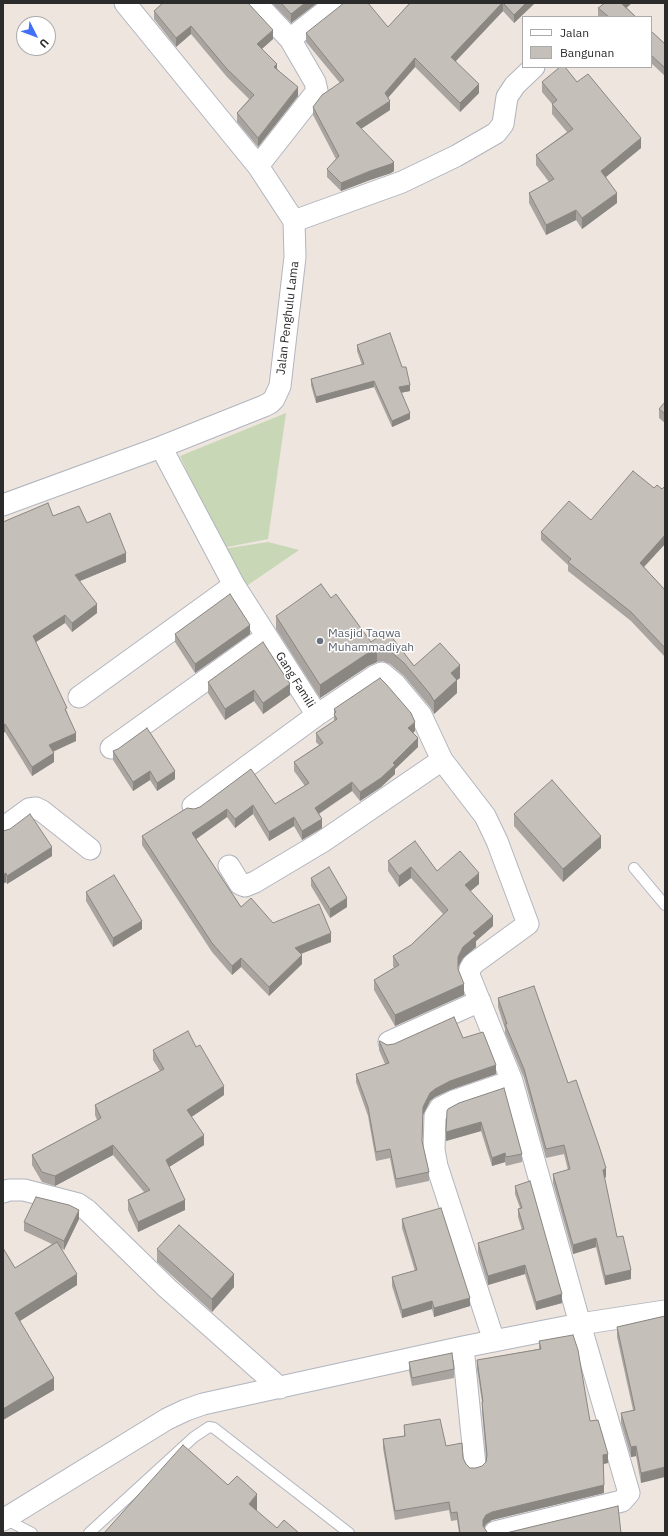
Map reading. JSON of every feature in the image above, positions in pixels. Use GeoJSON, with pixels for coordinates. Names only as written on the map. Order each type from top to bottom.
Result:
{"type":"FeatureCollection","features":[{"type":"Feature","properties":{"kind":"street"},"geometry":{"type":"LineString","coordinates":[[125,3],[258,166],[294,221],[402,182],[456,156],[496,133],[503,124],[507,97],[515,85],[533,68]]}},
{"type":"Feature","properties":{"kind":"street"},"geometry":{"type":"LineString","coordinates":[[256,3],[290,39],[315,82],[317,91],[258,166]]}},
{"type":"Feature","properties":{"kind":"street"},"geometry":{"type":"LineString","coordinates":[[290,39],[336,3]]}},
{"type":"Feature","properties":{"kind":"street","name":"Jalan Penghulu Lama"},"geometry":{"type":"LineString","coordinates":[[3,504],[161,447],[270,403],[274,399],[280,386],[295,257],[294,221]]}},
{"type":"Feature","properties":{"kind":"street","name":"Gang Famili"},"geometry":{"type":"LineString","coordinates":[[161,447],[234,585],[317,715],[375,676],[382,673],[395,684],[421,715],[442,760],[486,816],[528,924],[473,964],[469,975],[480,1001]]}},
{"type":"Feature","properties":{"kind":"street"},"geometry":{"type":"LineString","coordinates":[[78,698],[234,585]]}},
{"type":"Feature","properties":{"kind":"street"},"geometry":{"type":"LineString","coordinates":[[111,748],[267,636]]}},
{"type":"Feature","properties":{"kind":"street"},"geometry":{"type":"LineString","coordinates":[[192,806],[317,715]]}},
{"type":"Feature","properties":{"kind":"street"},"geometry":{"type":"LineString","coordinates":[[229,866],[240,884],[245,886],[255,882],[322,842],[442,760]]}},
{"type":"Feature","properties":{"kind":"street"},"geometry":{"type":"LineString","coordinates":[[3,828],[29,809],[36,808],[42,811],[90,849]]}},
{"type":"Feature","properties":{"kind":"street"},"geometry":{"type":"LineString","coordinates":[[389,1042],[480,1001],[512,1081],[629,1493],[622,1501],[495,1532]]}},
{"type":"Feature","properties":{"kind":"street"},"geometry":{"type":"LineString","coordinates":[[494,1341],[437,1166],[434,1150],[435,1116],[440,1108],[454,1101],[512,1081]]}},
{"type":"Feature","properties":{"kind":"street"},"geometry":{"type":"LineString","coordinates":[[3,1192],[9,1190],[24,1190],[78,1204],[87,1210],[167,1288],[280,1388]]}},
{"type":"Feature","properties":{"kind":"street"},"geometry":{"type":"LineString","coordinates":[[4,1520],[160,1424],[186,1410],[203,1404],[463,1346],[580,1324],[665,1311]]}},
{"type":"Feature","properties":{"kind":"street"},"geometry":{"type":"LineString","coordinates":[[463,1346],[475,1465]]}},
{"type":"Feature","properties":{"kind":"lane"},"geometry":{"type":"LineString","coordinates":[[634,868],[665,905]]}},
{"type":"Feature","properties":{"kind":"lane"},"geometry":{"type":"LineString","coordinates":[[89,1533],[194,1437],[209,1427],[214,1428],[348,1533]]}},
{"type":"Feature","properties":{"kind":"lane"},"geometry":{"type":"LineString","coordinates":[[4,1520],[32,1533]]}},
{"type":"Feature","properties":{"kind":"green space"},"geometry":{"type":"Polygon","coordinates":[[[286,413],[268,539],[222,548],[180,456],[286,413]]]}},
{"type":"Feature","properties":{"kind":"green space"},"geometry":{"type":"Polygon","coordinates":[[[268,542],[299,550],[245,587],[223,549],[268,542]]]}},
{"type":"Feature","properties":{"kind":"building"},"geometry":{"type":"Polygon","coordinates":[[[163,3],[248,3],[273,30],[257,44],[277,64],[274,67],[298,87],[258,138],[237,113],[254,95],[227,69],[191,26],[176,38],[154,11],[163,3]]]}},
{"type":"Feature","properties":{"kind":"building"},"geometry":{"type":"Polygon","coordinates":[[[281,3],[305,3],[291,14],[281,3]]]}},
{"type":"Feature","properties":{"kind":"building"},"geometry":{"type":"Polygon","coordinates":[[[344,3],[368,3],[388,27],[410,3],[502,3],[451,57],[479,84],[460,103],[415,58],[385,93],[390,101],[356,123],[394,162],[341,183],[327,169],[339,156],[313,107],[322,95],[344,80],[306,33],[344,3]]]}},
{"type":"Feature","properties":{"kind":"building"},"geometry":{"type":"Polygon","coordinates":[[[503,3],[526,3],[514,15],[503,3]]]}},
{"type":"Feature","properties":{"kind":"building"},"geometry":{"type":"Polygon","coordinates":[[[605,3],[623,3],[622,4],[635,16],[608,16],[598,8],[605,3]]]}},
{"type":"Feature","properties":{"kind":"building"},"geometry":{"type":"Polygon","coordinates":[[[652,32],[665,44],[665,68],[652,56],[652,32]]]}},
{"type":"Feature","properties":{"kind":"building"},"geometry":{"type":"Polygon","coordinates":[[[559,68],[566,68],[577,82],[588,74],[641,138],[601,171],[617,193],[582,218],[576,210],[546,225],[529,193],[554,179],[536,155],[573,129],[552,104],[557,100],[542,82],[559,68]]]}},
{"type":"Feature","properties":{"kind":"building"},"geometry":{"type":"Polygon","coordinates":[[[390,333],[402,367],[406,367],[410,385],[399,387],[410,413],[392,421],[374,381],[316,397],[311,379],[364,364],[357,345],[390,333]]]}},
{"type":"Feature","properties":{"kind":"building"},"geometry":{"type":"Polygon","coordinates":[[[665,402],[665,414],[659,409],[665,402]]]}},
{"type":"Feature","properties":{"kind":"building"},"geometry":{"type":"Polygon","coordinates":[[[633,471],[654,488],[657,485],[662,489],[665,486],[665,535],[640,563],[665,590],[665,648],[631,612],[568,562],[571,559],[541,532],[569,501],[591,520],[633,471]]]}},
{"type":"Feature","properties":{"kind":"building"},"geometry":{"type":"Polygon","coordinates":[[[48,503],[53,516],[79,506],[87,523],[110,513],[126,553],[75,575],[97,604],[72,623],[65,615],[33,636],[67,708],[65,709],[76,733],[49,745],[54,753],[32,767],[5,724],[3,725],[3,522],[48,503]]]}},
{"type":"Feature","properties":{"kind":"building"},"geometry":{"type":"Polygon","coordinates":[[[321,584],[331,598],[336,594],[371,642],[387,631],[414,666],[440,643],[460,665],[451,673],[457,680],[434,701],[404,663],[390,651],[383,648],[368,653],[320,685],[276,616],[321,584]]]}},
{"type":"Feature","properties":{"kind":"building"},"geometry":{"type":"Polygon","coordinates":[[[230,594],[250,625],[195,664],[175,634],[230,594]]]}},
{"type":"Feature","properties":{"kind":"building"},"geometry":{"type":"Polygon","coordinates":[[[263,642],[290,684],[263,703],[254,690],[225,709],[208,682],[263,642]]]}},
{"type":"Feature","properties":{"kind":"building"},"geometry":{"type":"Polygon","coordinates":[[[380,678],[411,713],[415,722],[408,728],[418,738],[393,763],[395,765],[381,778],[360,792],[352,782],[315,808],[322,819],[302,831],[294,817],[269,832],[253,805],[235,819],[227,809],[192,833],[241,907],[251,898],[273,923],[319,904],[331,933],[295,948],[302,955],[269,987],[241,958],[232,966],[212,943],[142,836],[187,808],[194,809],[200,807],[251,769],[275,804],[309,783],[294,762],[323,743],[316,733],[337,719],[334,714],[336,712],[334,709],[380,678]]]}},
{"type":"Feature","properties":{"kind":"building"},"geometry":{"type":"Polygon","coordinates":[[[147,728],[175,771],[157,783],[150,771],[133,782],[113,751],[147,728]]]}},
{"type":"Feature","properties":{"kind":"building"},"geometry":{"type":"Polygon","coordinates":[[[552,780],[601,836],[563,869],[514,814],[552,780]]]}},
{"type":"Feature","properties":{"kind":"building"},"geometry":{"type":"Polygon","coordinates":[[[30,814],[52,847],[7,876],[6,873],[3,875],[3,831],[10,829],[30,814]]]}},
{"type":"Feature","properties":{"kind":"building"},"geometry":{"type":"Polygon","coordinates":[[[415,841],[437,871],[460,851],[479,873],[465,885],[493,916],[473,933],[476,936],[463,947],[458,957],[458,969],[464,984],[395,1015],[374,980],[399,965],[393,956],[411,945],[448,910],[411,867],[399,876],[388,861],[415,841]]]}},
{"type":"Feature","properties":{"kind":"building"},"geometry":{"type":"Polygon","coordinates":[[[329,867],[347,898],[330,909],[311,878],[329,867]]]}},
{"type":"Feature","properties":{"kind":"building"},"geometry":{"type":"Polygon","coordinates":[[[114,875],[142,921],[113,938],[86,892],[114,875]]]}},
{"type":"Feature","properties":{"kind":"building"},"geometry":{"type":"Polygon","coordinates":[[[534,986],[568,1083],[576,1080],[599,1146],[606,1168],[603,1170],[617,1237],[623,1236],[631,1270],[605,1276],[596,1238],[573,1245],[553,1174],[570,1169],[564,1145],[546,1149],[524,1069],[505,1024],[507,1024],[498,998],[534,986]]]}},
{"type":"Feature","properties":{"kind":"building"},"geometry":{"type":"Polygon","coordinates":[[[454,1017],[463,1038],[483,1032],[496,1065],[450,1081],[430,1093],[423,1107],[422,1141],[429,1172],[396,1179],[390,1149],[376,1152],[368,1107],[356,1074],[389,1063],[379,1041],[387,1045],[394,1044],[454,1017]]]}},
{"type":"Feature","properties":{"kind":"building"},"geometry":{"type":"Polygon","coordinates":[[[188,1031],[196,1047],[200,1045],[224,1086],[187,1110],[204,1135],[166,1160],[185,1200],[138,1222],[128,1200],[150,1190],[113,1145],[55,1176],[42,1172],[32,1155],[101,1118],[95,1105],[164,1069],[153,1050],[188,1031]]]}},
{"type":"Feature","properties":{"kind":"building"},"geometry":{"type":"Polygon","coordinates":[[[504,1088],[522,1154],[506,1157],[505,1153],[492,1158],[481,1122],[446,1132],[448,1109],[459,1103],[504,1088]]]}},
{"type":"Feature","properties":{"kind":"building"},"geometry":{"type":"Polygon","coordinates":[[[530,1181],[562,1294],[536,1302],[525,1265],[488,1276],[478,1243],[524,1229],[518,1209],[522,1208],[515,1186],[530,1181]]]}},
{"type":"Feature","properties":{"kind":"building"},"geometry":{"type":"Polygon","coordinates":[[[36,1197],[69,1205],[79,1210],[64,1241],[24,1222],[36,1197]]]}},
{"type":"Feature","properties":{"kind":"building"},"geometry":{"type":"Polygon","coordinates":[[[441,1208],[470,1298],[434,1308],[432,1301],[402,1310],[392,1277],[417,1270],[402,1219],[441,1208]]]}},
{"type":"Feature","properties":{"kind":"building"},"geometry":{"type":"Polygon","coordinates":[[[179,1225],[234,1274],[212,1299],[157,1249],[179,1225]]]}},
{"type":"Feature","properties":{"kind":"building"},"geometry":{"type":"Polygon","coordinates":[[[57,1242],[77,1274],[15,1313],[54,1378],[3,1409],[3,1248],[15,1268],[57,1242]]]}},
{"type":"Feature","properties":{"kind":"building"},"geometry":{"type":"Polygon","coordinates":[[[665,1316],[665,1467],[641,1473],[636,1446],[631,1447],[621,1413],[635,1410],[617,1327],[665,1316]]]}},
{"type":"Feature","properties":{"kind":"building"},"geometry":{"type":"Polygon","coordinates":[[[573,1335],[578,1350],[590,1421],[598,1420],[608,1454],[603,1455],[604,1485],[492,1512],[486,1515],[483,1520],[483,1526],[488,1533],[460,1533],[457,1512],[451,1513],[449,1502],[395,1511],[383,1439],[405,1436],[404,1425],[440,1419],[446,1446],[462,1443],[463,1458],[466,1464],[470,1468],[482,1466],[486,1462],[487,1455],[483,1402],[477,1360],[541,1349],[539,1341],[573,1335]]]}},
{"type":"Feature","properties":{"kind":"building"},"geometry":{"type":"Polygon","coordinates":[[[452,1353],[454,1369],[412,1378],[409,1362],[452,1353]]]}},
{"type":"Feature","properties":{"kind":"building"},"geometry":{"type":"Polygon","coordinates":[[[183,1445],[228,1485],[237,1476],[257,1494],[249,1504],[277,1528],[284,1520],[299,1533],[104,1533],[183,1445]]]}},
{"type":"Feature","properties":{"kind":"building"},"geometry":{"type":"Polygon","coordinates":[[[618,1506],[621,1533],[506,1533],[618,1506]]]}},
{"type":"Feature","properties":{"kind":"place","name":"Masjid Taqwa Muhammadiyah"},"geometry":{"type":"Point","coordinates":[320,641]}}]}
